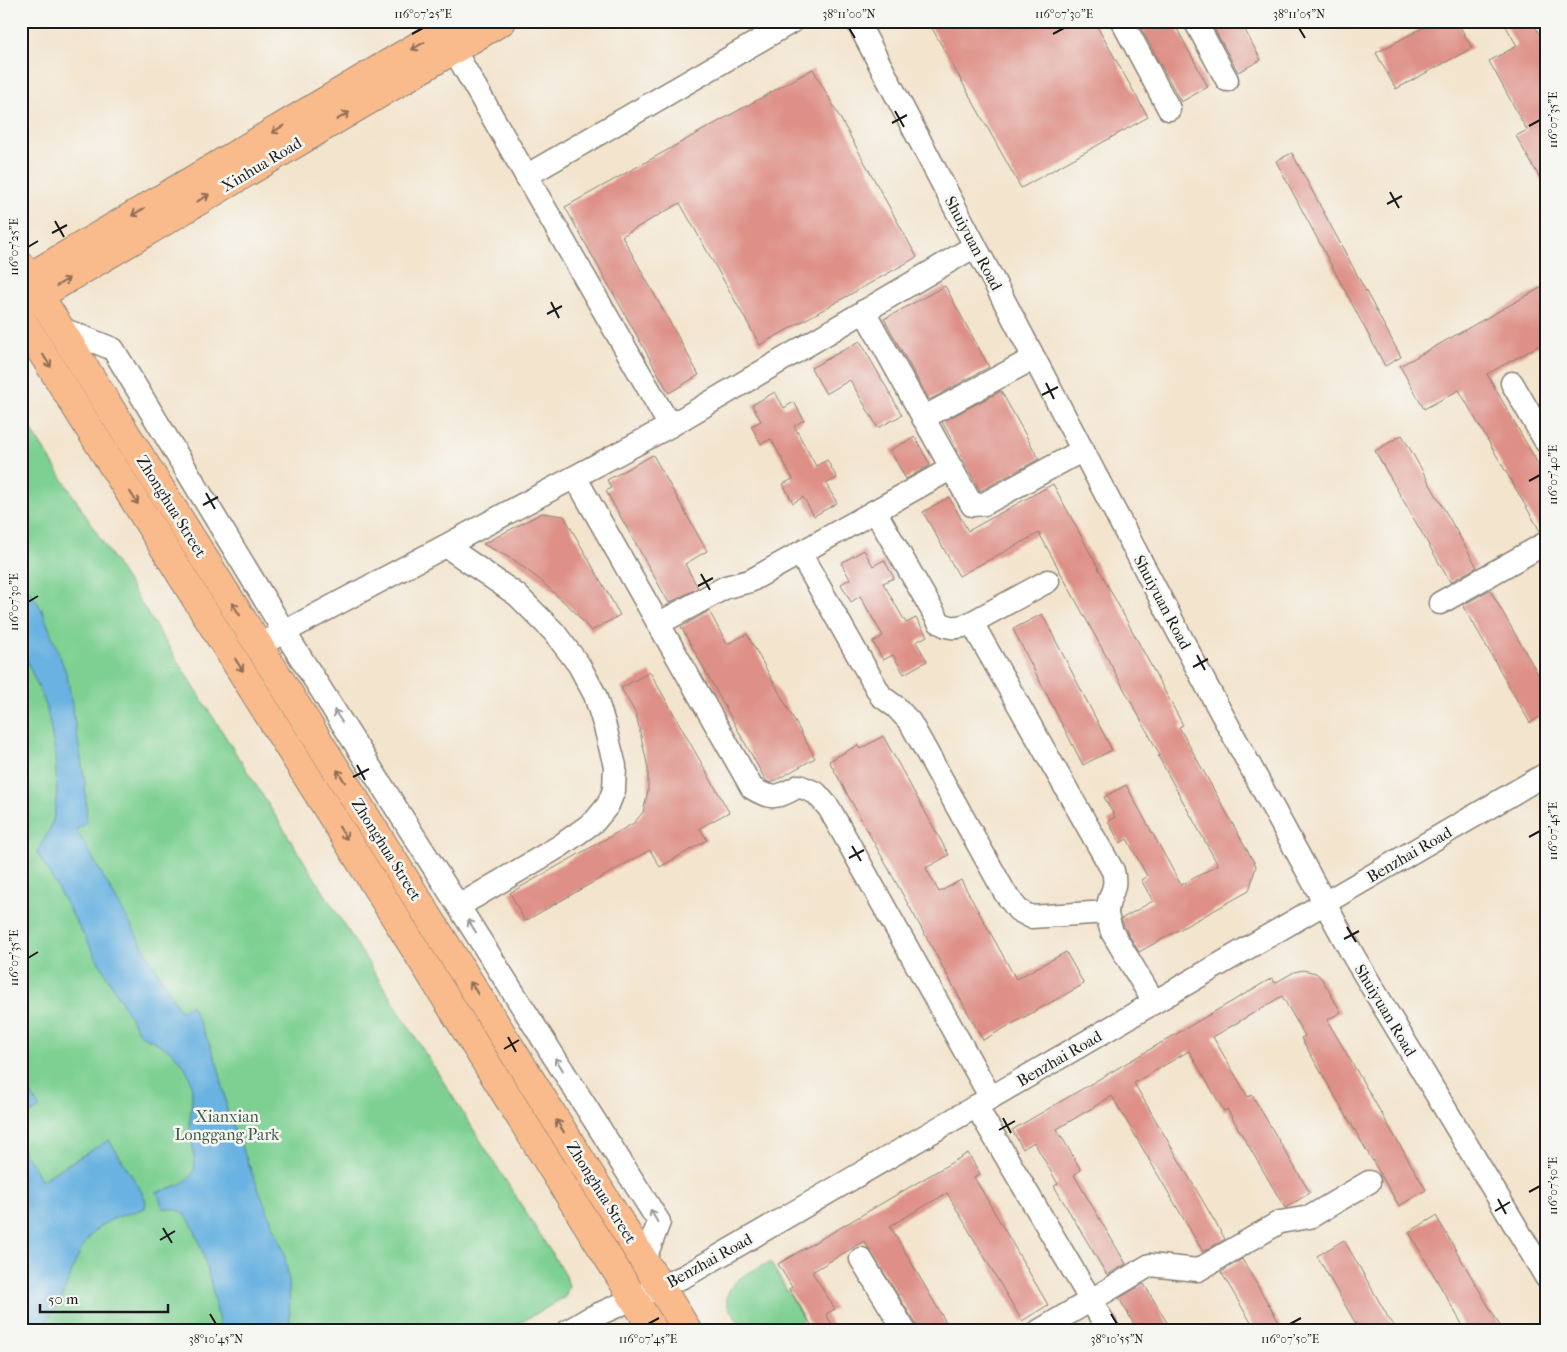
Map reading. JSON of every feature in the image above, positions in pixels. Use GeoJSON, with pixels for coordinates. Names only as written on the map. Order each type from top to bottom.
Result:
{"type":"FeatureCollection","features":[{"type":"Feature","properties":{"kind":"main road","name":"Xinhua Road"},"geometry":{"type":"LineString","coordinates":[[26,286],[460,21]]}},
{"type":"Feature","properties":{"kind":"main road","name":"Xinhua Road"},"geometry":{"type":"LineString","coordinates":[[26,286],[454,50],[502,21]]}},
{"type":"Feature","properties":{"kind":"main road","name":"Zhonghua Street"},"geometry":{"type":"LineString","coordinates":[[26,286],[60,328],[688,1331]]}},
{"type":"Feature","properties":{"kind":"main road","name":"Zhonghua Street"},"geometry":{"type":"LineString","coordinates":[[21,319],[654,1331]]}},
{"type":"Feature","properties":{"kind":"street"},"geometry":{"type":"LineString","coordinates":[[526,176],[793,21]]}},
{"type":"Feature","properties":{"kind":"street","name":"Shuiyuan Road"},"geometry":{"type":"LineString","coordinates":[[857,21],[1205,683],[1354,957],[1546,1277]]}},
{"type":"Feature","properties":{"kind":"street"},"geometry":{"type":"LineString","coordinates":[[1122,21],[1170,109]]}},
{"type":"Feature","properties":{"kind":"street"},"geometry":{"type":"LineString","coordinates":[[1195,21],[1227,80]]}},
{"type":"Feature","properties":{"kind":"street"},"geometry":{"type":"LineString","coordinates":[[454,50],[670,426]]}},
{"type":"Feature","properties":{"kind":"street"},"geometry":{"type":"LineString","coordinates":[[259,645],[285,633],[670,426],[975,246]]}},
{"type":"Feature","properties":{"kind":"street"},"geometry":{"type":"LineString","coordinates":[[864,311],[972,505],[984,504],[1083,450]]}},
{"type":"Feature","properties":{"kind":"street"},"geometry":{"type":"LineString","coordinates":[[60,328],[112,349],[285,633],[659,1222],[644,1261]]}},
{"type":"Feature","properties":{"kind":"street"},"geometry":{"type":"LineString","coordinates":[[924,418],[1034,358]]}},
{"type":"Feature","properties":{"kind":"street"},"geometry":{"type":"LineString","coordinates":[[1512,383],[1546,442]]}},
{"type":"Feature","properties":{"kind":"street"},"geometry":{"type":"LineString","coordinates":[[658,624],[726,587],[750,581],[952,468]]}},
{"type":"Feature","properties":{"kind":"street"},"geometry":{"type":"LineString","coordinates":[[574,477],[752,788],[766,796],[779,796],[799,786],[816,793],[829,808],[983,1102],[1109,1331]]}},
{"type":"Feature","properties":{"kind":"street"},"geometry":{"type":"LineString","coordinates":[[874,512],[944,626],[956,628],[972,623],[1048,581]]}},
{"type":"Feature","properties":{"kind":"street"},"geometry":{"type":"LineString","coordinates":[[1440,603],[1546,543]]}},
{"type":"Feature","properties":{"kind":"street"},"geometry":{"type":"LineString","coordinates":[[446,546],[517,595],[554,632],[578,665],[595,695],[615,766],[614,790],[608,805],[595,821],[560,846],[459,906]]}},
{"type":"Feature","properties":{"kind":"street"},"geometry":{"type":"LineString","coordinates":[[800,553],[880,696],[896,707],[910,722],[1005,893],[1018,910],[1031,917],[1107,912]]}},
{"type":"Feature","properties":{"kind":"street"},"geometry":{"type":"LineString","coordinates":[[972,623],[1113,871],[1116,882],[1107,912],[1109,924],[1154,1002]]}},
{"type":"Feature","properties":{"kind":"street","name":"Benzhai Road"},"geometry":{"type":"LineString","coordinates":[[568,1331],[590,1318],[685,1276],[1546,774]]}},
{"type":"Feature","properties":{"kind":"street"},"geometry":{"type":"LineString","coordinates":[[1040,1331],[1150,1266],[1198,1270],[1280,1222],[1310,1217],[1369,1182]]}},
{"type":"Feature","properties":{"kind":"street"},"geometry":{"type":"LineString","coordinates":[[862,1259],[904,1331]]}},
{"type":"Feature","properties":{"kind":"green space","name":"Xianxian Longgang Park"},"geometry":{"type":"Polygon","coordinates":[[[21,413],[566,1276],[569,1286],[565,1297],[506,1331],[21,1331],[21,413]]]}},
{"type":"Feature","properties":{"kind":"green space"},"geometry":{"type":"Polygon","coordinates":[[[770,1262],[804,1319],[796,1324],[800,1331],[744,1331],[727,1304],[727,1296],[730,1289],[741,1277],[770,1262]]]}},
{"type":"Feature","properties":{"kind":"water"},"geometry":{"type":"Polygon","coordinates":[[[21,584],[31,593],[42,610],[67,675],[85,783],[87,823],[76,829],[180,1011],[191,1005],[212,1050],[221,1078],[228,1113],[284,1252],[289,1281],[290,1331],[221,1331],[207,1267],[196,1233],[180,1211],[163,1208],[157,1192],[184,1182],[194,1170],[195,1163],[190,1124],[191,1085],[184,1065],[177,1057],[160,1045],[140,1035],[37,852],[49,831],[54,817],[57,792],[55,751],[46,705],[21,648],[21,584]]]}},
{"type":"Feature","properties":{"kind":"water"},"geometry":{"type":"Polygon","coordinates":[[[21,1077],[40,1108],[21,1119],[21,1077]]]}},
{"type":"Feature","properties":{"kind":"water"},"geometry":{"type":"Polygon","coordinates":[[[109,1140],[139,1187],[146,1201],[145,1208],[114,1218],[96,1230],[82,1249],[64,1293],[53,1313],[37,1331],[21,1331],[21,1147],[41,1180],[109,1140]]]}},
{"type":"Feature","properties":{"kind":"building"},"geometry":{"type":"Polygon","coordinates":[[[928,21],[1094,21],[1148,117],[1021,188],[928,21]]]}},
{"type":"Feature","properties":{"kind":"building"},"geometry":{"type":"Polygon","coordinates":[[[1137,21],[1173,21],[1208,87],[1181,102],[1137,21]]]}},
{"type":"Feature","properties":{"kind":"building"},"geometry":{"type":"Polygon","coordinates":[[[1210,21],[1240,21],[1261,60],[1238,72],[1210,21]]]}},
{"type":"Feature","properties":{"kind":"building"},"geometry":{"type":"Polygon","coordinates":[[[1435,21],[1457,21],[1472,48],[1396,89],[1376,53],[1435,21]]]}},
{"type":"Feature","properties":{"kind":"building"},"geometry":{"type":"Polygon","coordinates":[[[1503,21],[1532,21],[1546,46],[1546,189],[1516,136],[1527,130],[1489,61],[1517,46],[1503,21]]]}},
{"type":"Feature","properties":{"kind":"building"},"geometry":{"type":"Polygon","coordinates":[[[813,69],[917,257],[760,345],[680,203],[622,236],[699,375],[669,393],[565,207],[813,69]]]}},
{"type":"Feature","properties":{"kind":"building"},"geometry":{"type":"Polygon","coordinates":[[[1292,153],[1401,357],[1385,366],[1276,161],[1292,153]]]}},
{"type":"Feature","properties":{"kind":"building"},"geometry":{"type":"Polygon","coordinates":[[[1546,285],[1546,342],[1487,374],[1546,478],[1546,530],[1540,531],[1459,390],[1424,409],[1400,366],[1546,285]]]}},
{"type":"Feature","properties":{"kind":"building"},"geometry":{"type":"Polygon","coordinates":[[[945,286],[989,367],[929,400],[884,319],[945,286]]]}},
{"type":"Feature","properties":{"kind":"building"},"geometry":{"type":"Polygon","coordinates":[[[860,341],[902,415],[878,428],[850,380],[826,394],[811,368],[860,341]]]}},
{"type":"Feature","properties":{"kind":"building"},"geometry":{"type":"Polygon","coordinates":[[[1001,391],[1039,459],[980,491],[942,422],[1001,391]]]}},
{"type":"Feature","properties":{"kind":"building"},"geometry":{"type":"Polygon","coordinates":[[[775,392],[784,408],[794,402],[804,420],[794,426],[816,466],[827,460],[837,478],[826,484],[837,503],[814,516],[803,497],[793,503],[783,484],[793,479],[771,439],[761,444],[751,426],[761,421],[752,405],[775,392]]]}},
{"type":"Feature","properties":{"kind":"building"},"geometry":{"type":"Polygon","coordinates":[[[1402,435],[1477,567],[1450,582],[1375,451],[1402,435]]]}},
{"type":"Feature","properties":{"kind":"building"},"geometry":{"type":"Polygon","coordinates":[[[915,437],[930,465],[906,479],[890,450],[915,437]]]}},
{"type":"Feature","properties":{"kind":"building"},"geometry":{"type":"Polygon","coordinates":[[[653,455],[707,551],[685,564],[698,588],[669,603],[606,491],[611,488],[607,480],[653,455]]]}},
{"type":"Feature","properties":{"kind":"building"},"geometry":{"type":"Polygon","coordinates":[[[1053,484],[1183,725],[1179,727],[1256,866],[1249,891],[1139,952],[1121,919],[1153,901],[1141,880],[1147,876],[1127,839],[1120,843],[1108,821],[1115,817],[1104,797],[1126,785],[1181,885],[1218,865],[1039,533],[959,576],[923,512],[949,497],[968,531],[1053,484]]]}},
{"type":"Feature","properties":{"kind":"building"},"geometry":{"type":"Polygon","coordinates":[[[542,513],[564,516],[620,615],[591,631],[574,611],[540,580],[514,560],[483,544],[542,513]]]}},
{"type":"Feature","properties":{"kind":"building"},"geometry":{"type":"Polygon","coordinates":[[[864,550],[873,566],[884,560],[894,578],[883,583],[906,623],[916,618],[927,636],[916,642],[927,661],[904,674],[893,655],[883,660],[873,642],[883,636],[860,596],[851,602],[841,584],[850,579],[841,563],[864,550]]]}},
{"type":"Feature","properties":{"kind":"building"},"geometry":{"type":"Polygon","coordinates":[[[1490,590],[1546,688],[1546,713],[1530,723],[1463,605],[1490,590]]]}},
{"type":"Feature","properties":{"kind":"building"},"geometry":{"type":"Polygon","coordinates":[[[709,611],[727,644],[747,634],[815,758],[771,783],[766,781],[681,627],[709,611]]]}},
{"type":"Feature","properties":{"kind":"building"},"geometry":{"type":"Polygon","coordinates":[[[1042,614],[1112,750],[1083,765],[1013,629],[1042,614]]]}},
{"type":"Feature","properties":{"kind":"building"},"geometry":{"type":"Polygon","coordinates":[[[650,672],[729,812],[700,828],[707,840],[660,867],[650,850],[525,921],[510,893],[634,823],[643,812],[648,791],[648,768],[636,714],[621,688],[650,672]]]}},
{"type":"Feature","properties":{"kind":"building"},"geometry":{"type":"Polygon","coordinates":[[[883,736],[949,855],[926,868],[939,892],[961,880],[1016,979],[1066,952],[1084,984],[983,1040],[829,761],[858,745],[860,749],[883,736]]]}},
{"type":"Feature","properties":{"kind":"building"},"geometry":{"type":"Polygon","coordinates":[[[1303,970],[1316,973],[1322,979],[1341,1012],[1327,1020],[1426,1190],[1399,1206],[1301,1038],[1305,1036],[1282,996],[1213,1037],[1248,1097],[1252,1095],[1310,1193],[1285,1208],[1227,1109],[1224,1111],[1189,1051],[1134,1083],[1225,1239],[1203,1252],[1112,1096],[1057,1129],[1081,1170],[1074,1175],[1126,1264],[1107,1275],[1054,1186],[1058,1184],[1034,1142],[1023,1149],[1012,1130],[1272,978],[1275,983],[1294,972],[1303,970]]]}},
{"type":"Feature","properties":{"kind":"building"},"geometry":{"type":"Polygon","coordinates":[[[968,1153],[980,1174],[974,1177],[1048,1305],[1022,1321],[947,1193],[890,1226],[951,1331],[918,1331],[916,1324],[864,1241],[812,1272],[835,1309],[826,1314],[836,1331],[815,1331],[789,1289],[792,1287],[778,1264],[968,1153]]]}},
{"type":"Feature","properties":{"kind":"building"},"geometry":{"type":"Polygon","coordinates":[[[1436,1216],[1503,1331],[1466,1331],[1409,1232],[1436,1216]]]}},
{"type":"Feature","properties":{"kind":"building"},"geometry":{"type":"Polygon","coordinates":[[[1344,1240],[1396,1331],[1360,1331],[1317,1256],[1344,1240]]]}},
{"type":"Feature","properties":{"kind":"building"},"geometry":{"type":"Polygon","coordinates":[[[1242,1259],[1284,1331],[1256,1331],[1221,1272],[1242,1259]]]}},
{"type":"Feature","properties":{"kind":"building"},"geometry":{"type":"Polygon","coordinates":[[[1144,1284],[1172,1331],[1138,1331],[1119,1298],[1144,1284]]]}}]}
